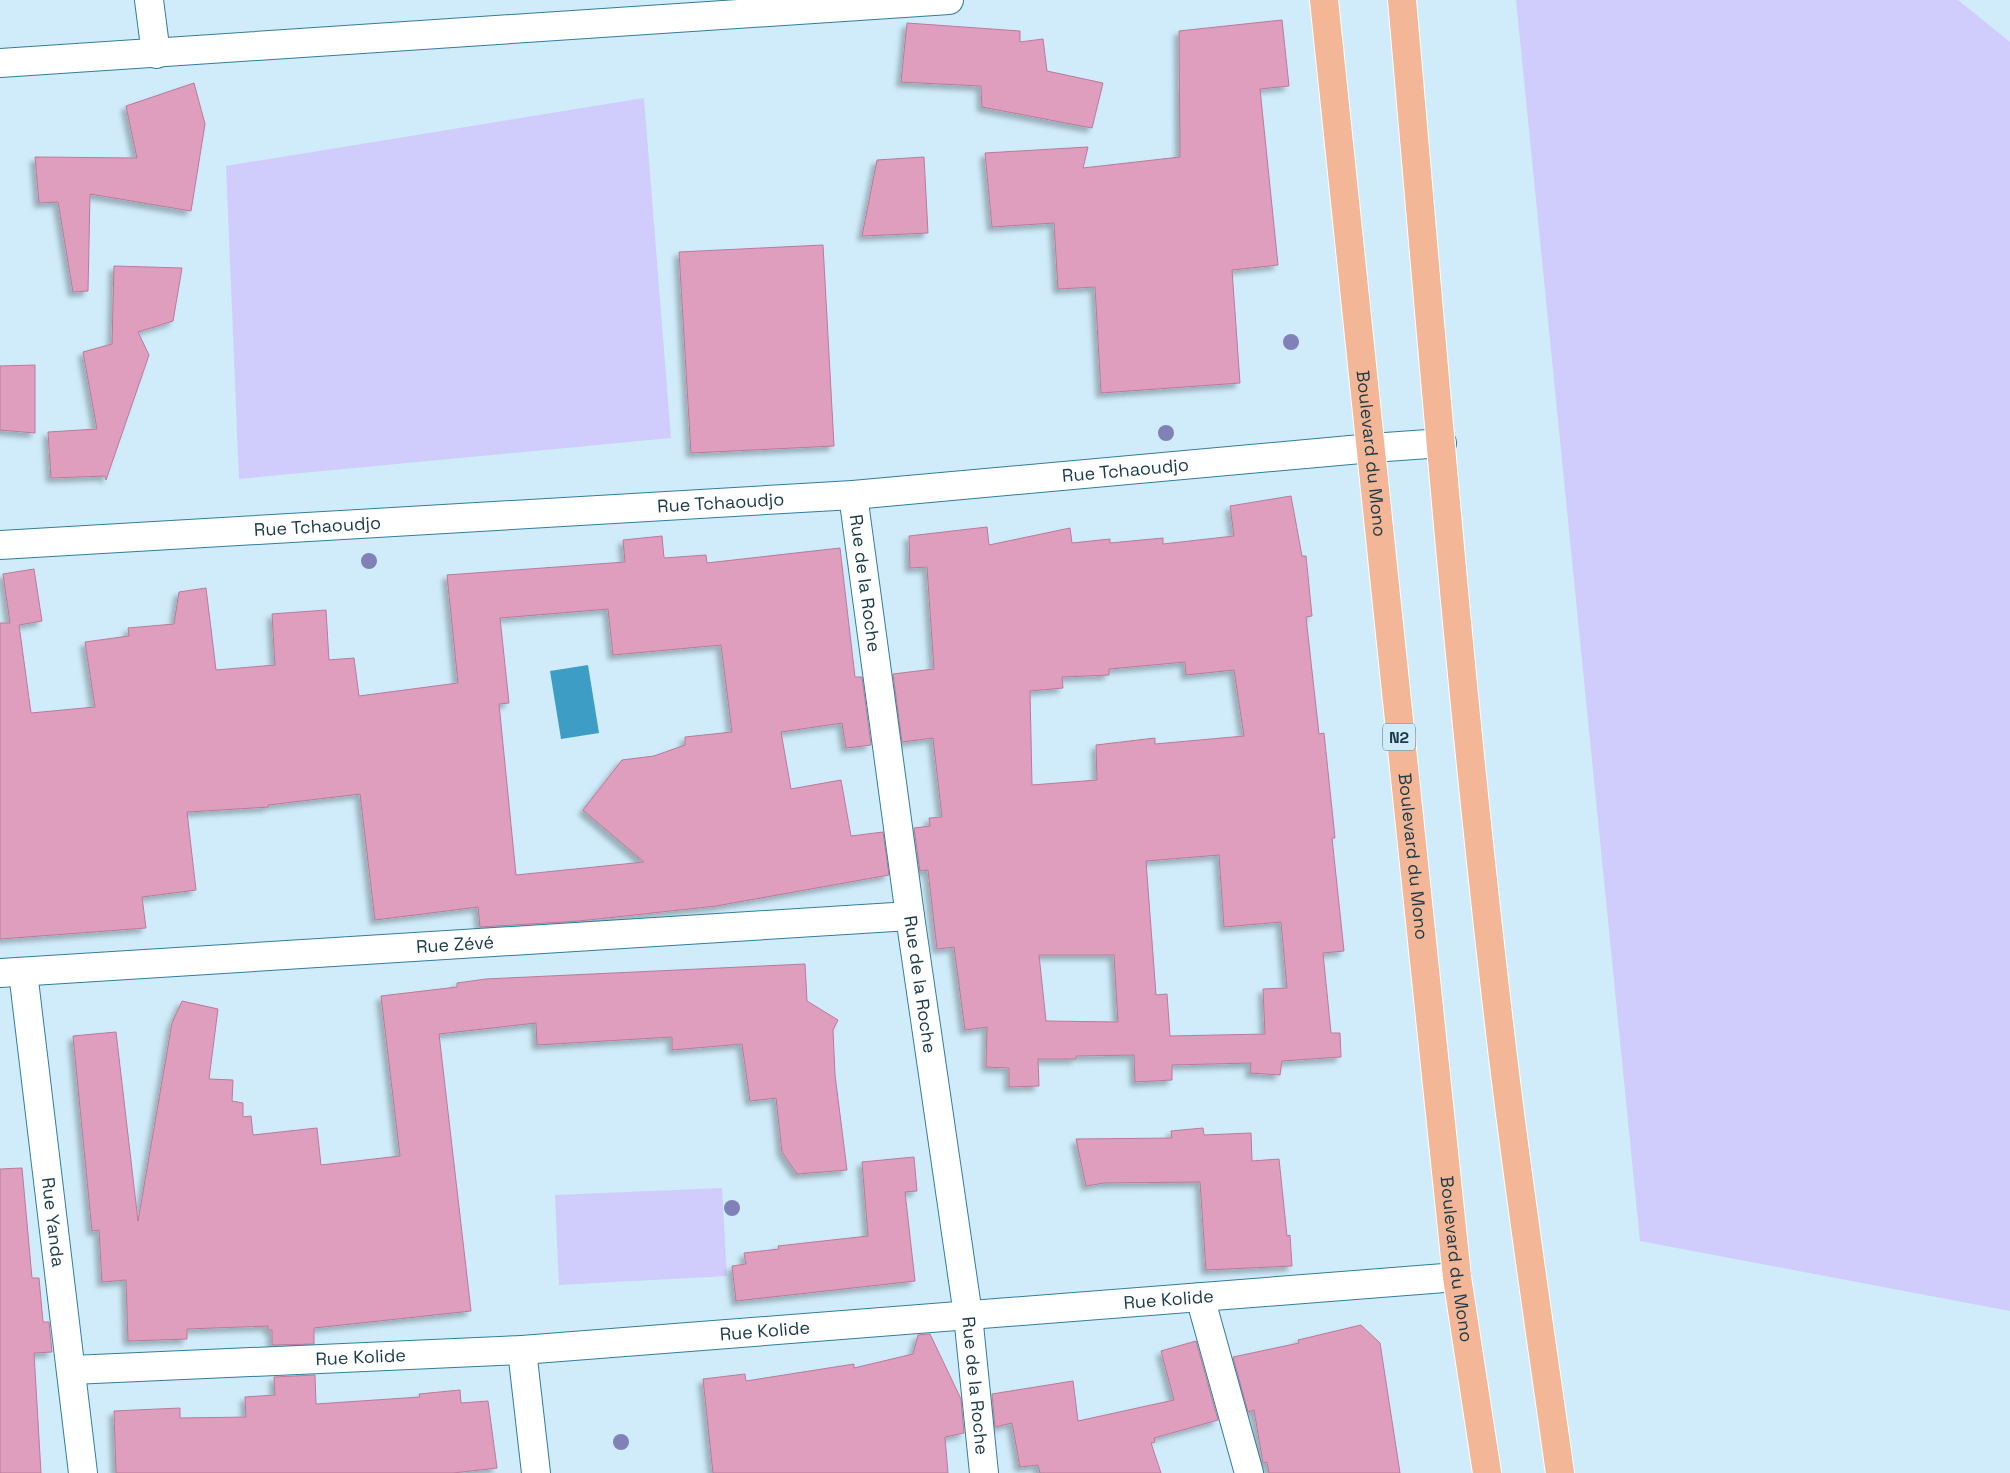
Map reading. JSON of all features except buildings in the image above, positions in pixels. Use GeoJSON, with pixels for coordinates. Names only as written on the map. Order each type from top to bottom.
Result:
{"type":"FeatureCollection","features":[{"type":"Feature","properties":{"kind":"highway","name":"Boulevard du Mono"},"geometry":{"type":"LineString","coordinates":[[1324,0],[1372,448],[1386,611],[1457,1277],[1487,1473]]}},
{"type":"Feature","properties":{"kind":"highway"},"geometry":{"type":"LineString","coordinates":[[1402,0],[1442,443],[1452,578],[1499,1023],[1560,1473]]}},
{"type":"Feature","properties":{"kind":"street"},"geometry":{"type":"LineString","coordinates":[[149,0],[156,54]]}},
{"type":"Feature","properties":{"kind":"street"},"geometry":{"type":"LineString","coordinates":[[0,63],[948,0]]}},
{"type":"Feature","properties":{"kind":"street","name":"Rue Tchaoudjo"},"geometry":{"type":"LineString","coordinates":[[0,545],[853,495],[1442,443]]}},
{"type":"Feature","properties":{"kind":"street","name":"Rue de la Roche"},"geometry":{"type":"LineString","coordinates":[[853,495],[910,916],[968,1315],[984,1473]]}},
{"type":"Feature","properties":{"kind":"street","name":"Rue Zévé"},"geometry":{"type":"LineString","coordinates":[[12,973],[910,916]]}},
{"type":"Feature","properties":{"kind":"street","name":"Rue Yanda"},"geometry":{"type":"LineString","coordinates":[[12,973],[72,1370],[83,1473]]}},
{"type":"Feature","properties":{"kind":"street","name":"Rue Kolide"},"geometry":{"type":"LineString","coordinates":[[72,1370],[522,1350],[1457,1277]]}},
{"type":"Feature","properties":{"kind":"street"},"geometry":{"type":"LineString","coordinates":[[1200,1297],[1249,1473]]}},
{"type":"Feature","properties":{"kind":"street"},"geometry":{"type":"LineString","coordinates":[[522,1350],[536,1473]]}},
{"type":"Feature","properties":{"kind":"shaded area"},"geometry":{"type":"Polygon","coordinates":[[[1516,0],[1958,0],[2010,42],[2010,1311],[1640,1241],[1516,0]]]}},
{"type":"Feature","properties":{"kind":"shaded area"},"geometry":{"type":"Polygon","coordinates":[[[644,98],[671,438],[239,479],[226,166],[644,98]]]}},
{"type":"Feature","properties":{"kind":"shaded area"},"geometry":{"type":"Polygon","coordinates":[[[722,1188],[727,1276],[559,1285],[555,1195],[722,1188]]]}},
{"type":"Feature","properties":{"kind":"water"},"geometry":{"type":"Polygon","coordinates":[[[588,665],[599,733],[561,739],[550,671],[588,665]]]}}]}
